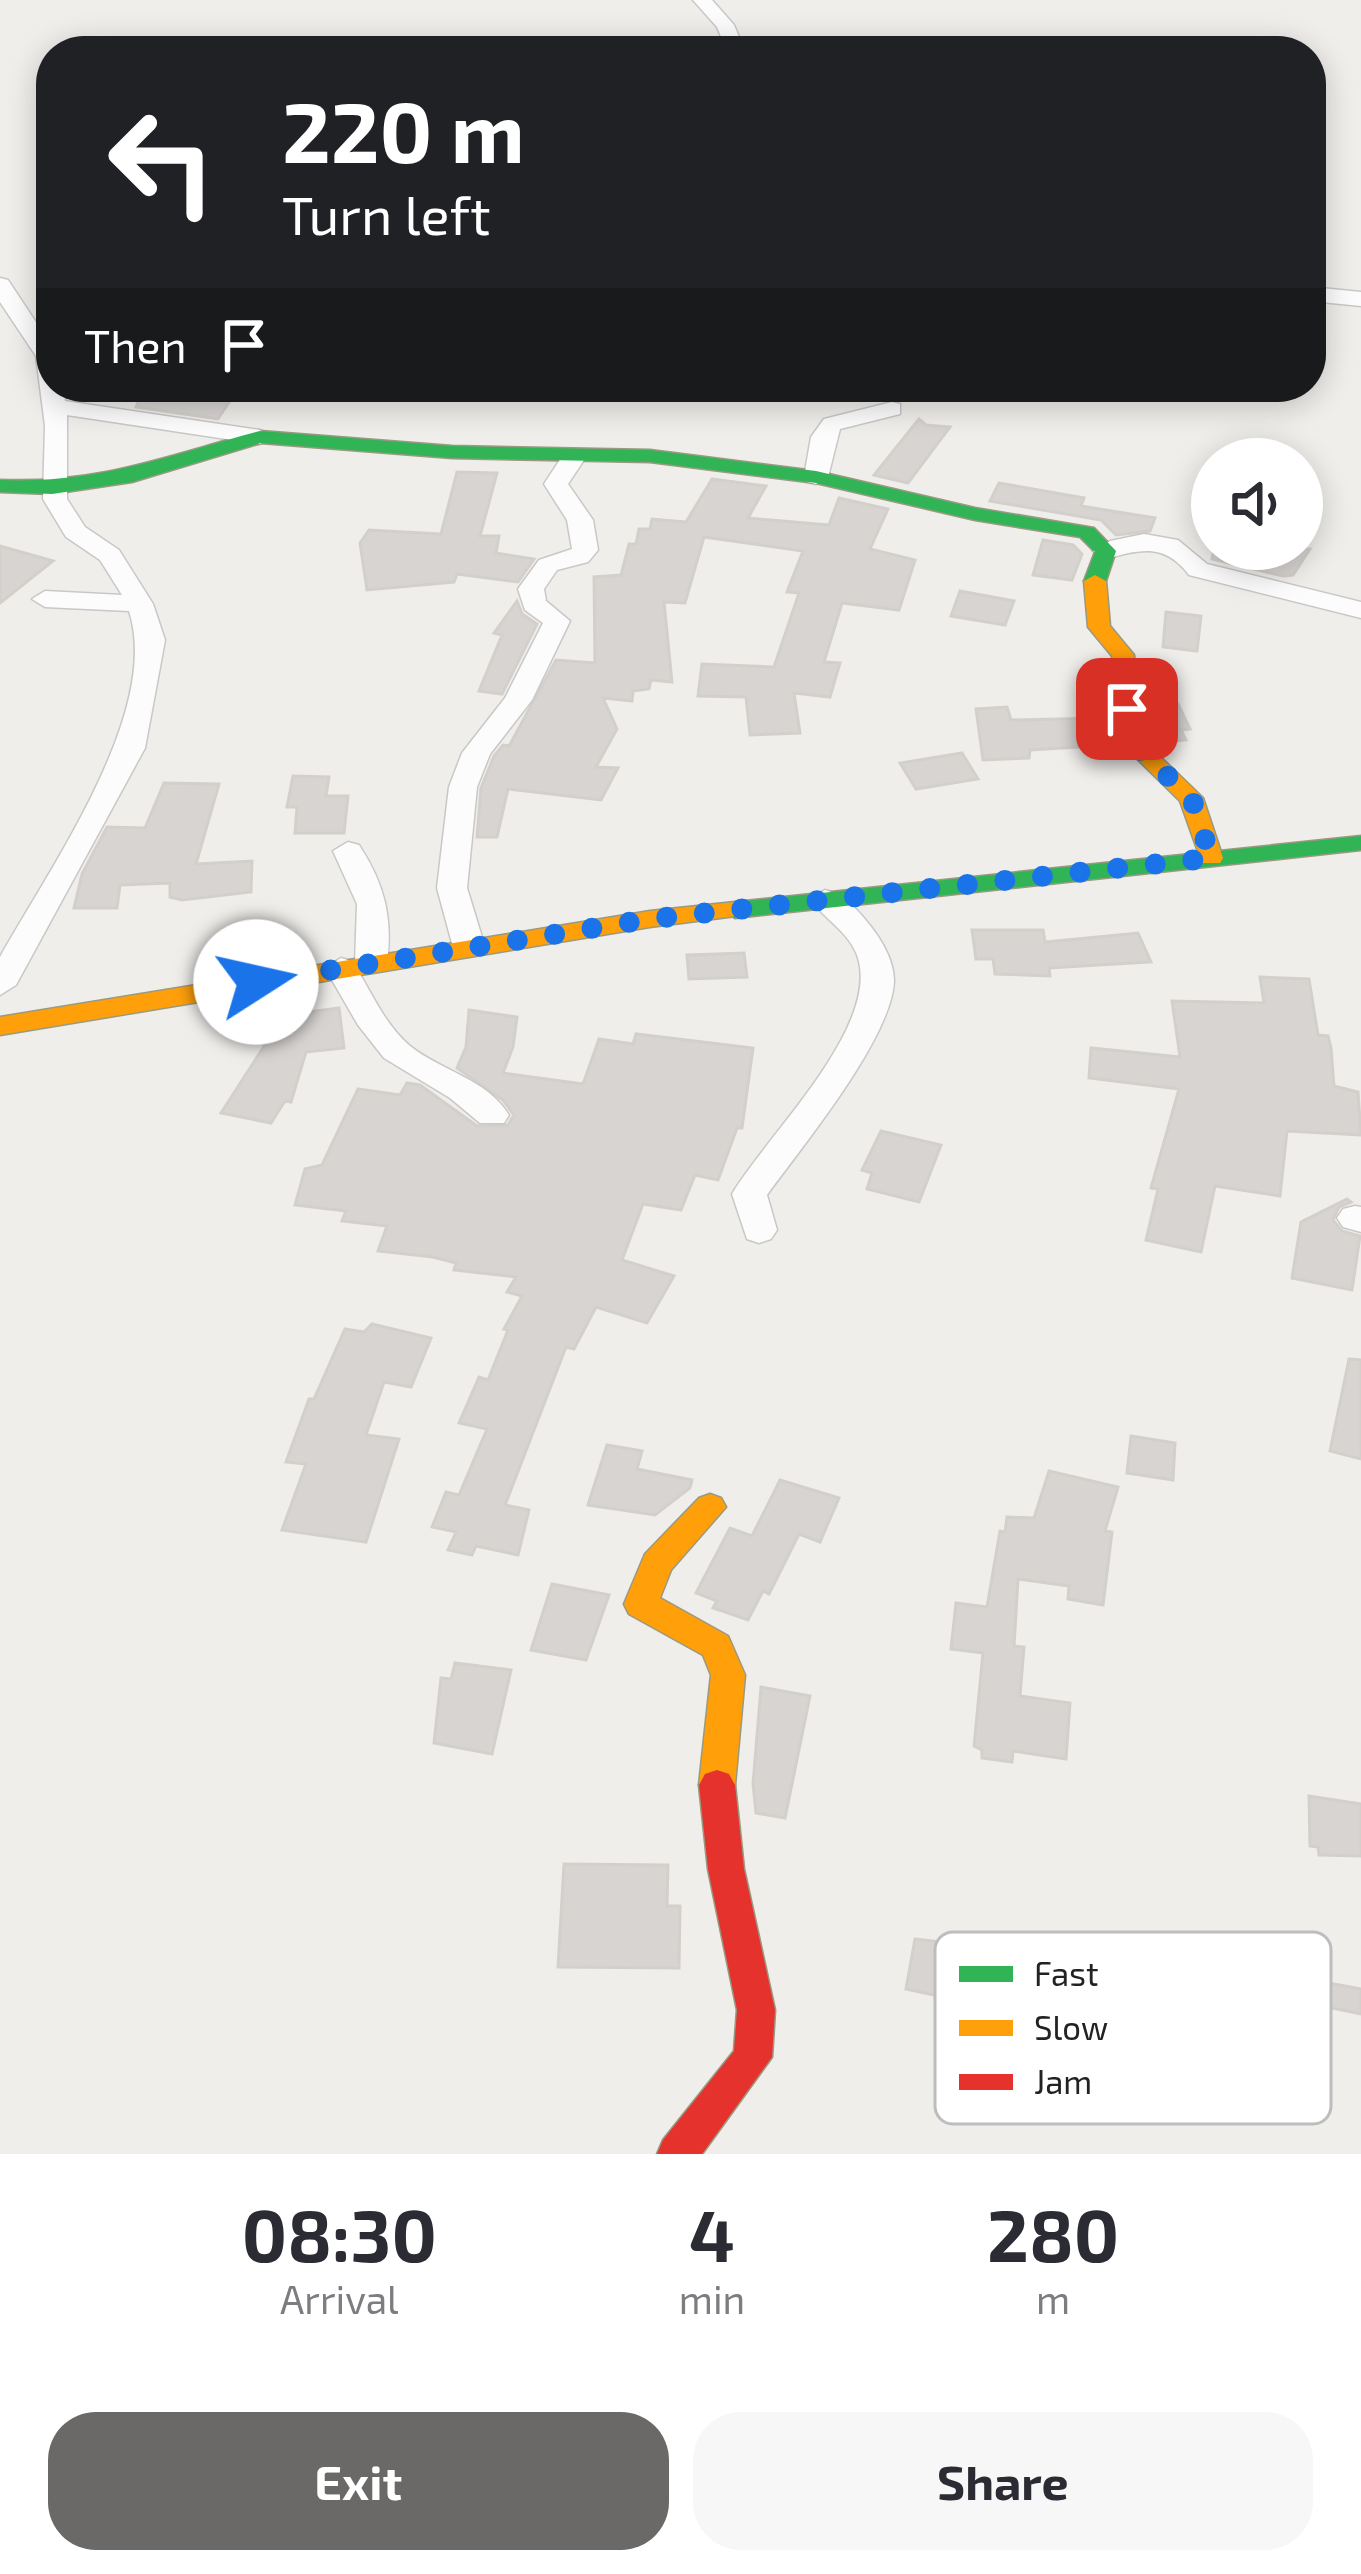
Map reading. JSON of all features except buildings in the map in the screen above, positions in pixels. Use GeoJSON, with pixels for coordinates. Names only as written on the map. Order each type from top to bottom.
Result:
{"type":"FeatureCollection","features":[{"type":"Feature","properties":{"kind":"street"},"geometry":{"type":"LineString","coordinates":[[702,0],[730,36]]}},
{"type":"Feature","properties":{"kind":"street"},"geometry":{"type":"LineString","coordinates":[[0,284],[36,339]]}},
{"type":"Feature","properties":{"kind":"street"},"geometry":{"type":"LineString","coordinates":[[1326,296],[1361,299]]}},
{"type":"Feature","properties":{"kind":"street"},"geometry":{"type":"LineString","coordinates":[[0,985],[131,748],[152,640],[140,604],[110,555],[75,532],[52,488],[57,426],[53,402]]}},
{"type":"Feature","properties":{"kind":"street"},"geometry":{"type":"LineString","coordinates":[[53,406],[260,437],[574,457],[650,456],[816,477],[975,514],[1087,532],[1106,551]]}},
{"type":"Feature","properties":{"kind":"street"},"geometry":{"type":"LineString","coordinates":[[816,477],[823,436],[832,424],[892,410]]}},
{"type":"Feature","properties":{"kind":"street"},"geometry":{"type":"LineString","coordinates":[[0,486],[52,488],[132,476],[260,437]]}},
{"type":"Feature","properties":{"kind":"street"},"geometry":{"type":"LineString","coordinates":[[469,947],[452,888],[464,787],[476,753],[518,700],[556,621],[535,604],[531,589],[548,565],[580,557],[585,550],[580,520],[556,484],[574,457]]}},
{"type":"Feature","properties":{"kind":"street"},"geometry":{"type":"LineString","coordinates":[[1211,858],[1192,799],[1137,747],[1127,709],[1124,655],[1099,627],[1094,583],[1106,551],[1125,543],[1170,545],[1190,556],[1198,570],[1361,610]]}},
{"type":"Feature","properties":{"kind":"street"},"geometry":{"type":"LineString","coordinates":[[45,599],[140,604]]}},
{"type":"Feature","properties":{"kind":"street"},"geometry":{"type":"LineString","coordinates":[[0,1026],[650,919],[1361,843]]}},
{"type":"Feature","properties":{"kind":"street"},"geometry":{"type":"LineString","coordinates":[[349,851],[372,891],[378,927],[356,965]]}},
{"type":"Feature","properties":{"kind":"street"},"geometry":{"type":"LineString","coordinates":[[759,1230],[749,1194],[857,1038],[878,983],[863,931],[825,899]]}},
{"type":"Feature","properties":{"kind":"street"},"geometry":{"type":"LineString","coordinates":[[356,965],[402,1057],[448,1081],[492,1115]]}},
{"type":"Feature","properties":{"kind":"street"},"geometry":{"type":"LineString","coordinates":[[677,2154],[753,2057],[756,2010],[726,1870],[717,1784],[728,1675],[716,1646],[641,1604],[643,1586],[666,1551],[710,1507]]}},
{"type":"Feature","properties":{"kind":"traffic: fast"},"geometry":{"type":"LineString","coordinates":[[0,486],[52,488],[132,476],[260,437],[452,452],[650,456],[816,477],[975,514],[1087,532],[1106,551],[1095,581]]}},
{"type":"Feature","properties":{"kind":"traffic: fast"},"geometry":{"type":"LineString","coordinates":[[735,910],[1361,843]]}},
{"type":"Feature","properties":{"kind":"traffic: slow"},"geometry":{"type":"LineString","coordinates":[[1095,581],[1099,627],[1123,655],[1127,709],[1137,747],[1191,798],[1211,858]]}},
{"type":"Feature","properties":{"kind":"traffic: slow"},"geometry":{"type":"LineString","coordinates":[[0,1026],[650,919],[735,910]]}},
{"type":"Feature","properties":{"kind":"traffic: slow"},"geometry":{"type":"LineString","coordinates":[[710,1507],[657,1563],[641,1604],[716,1646],[728,1675],[717,1785]]}},
{"type":"Feature","properties":{"kind":"traffic: jam"},"geometry":{"type":"LineString","coordinates":[[677,2154],[753,2057],[756,2010],[726,1869],[717,1785]]}},
{"type":"Feature","properties":{"kind":"route"},"geometry":{"type":"LineString","coordinates":[[256,982],[650,919],[1211,858],[1192,799],[1137,747],[1127,709]]}}]}
